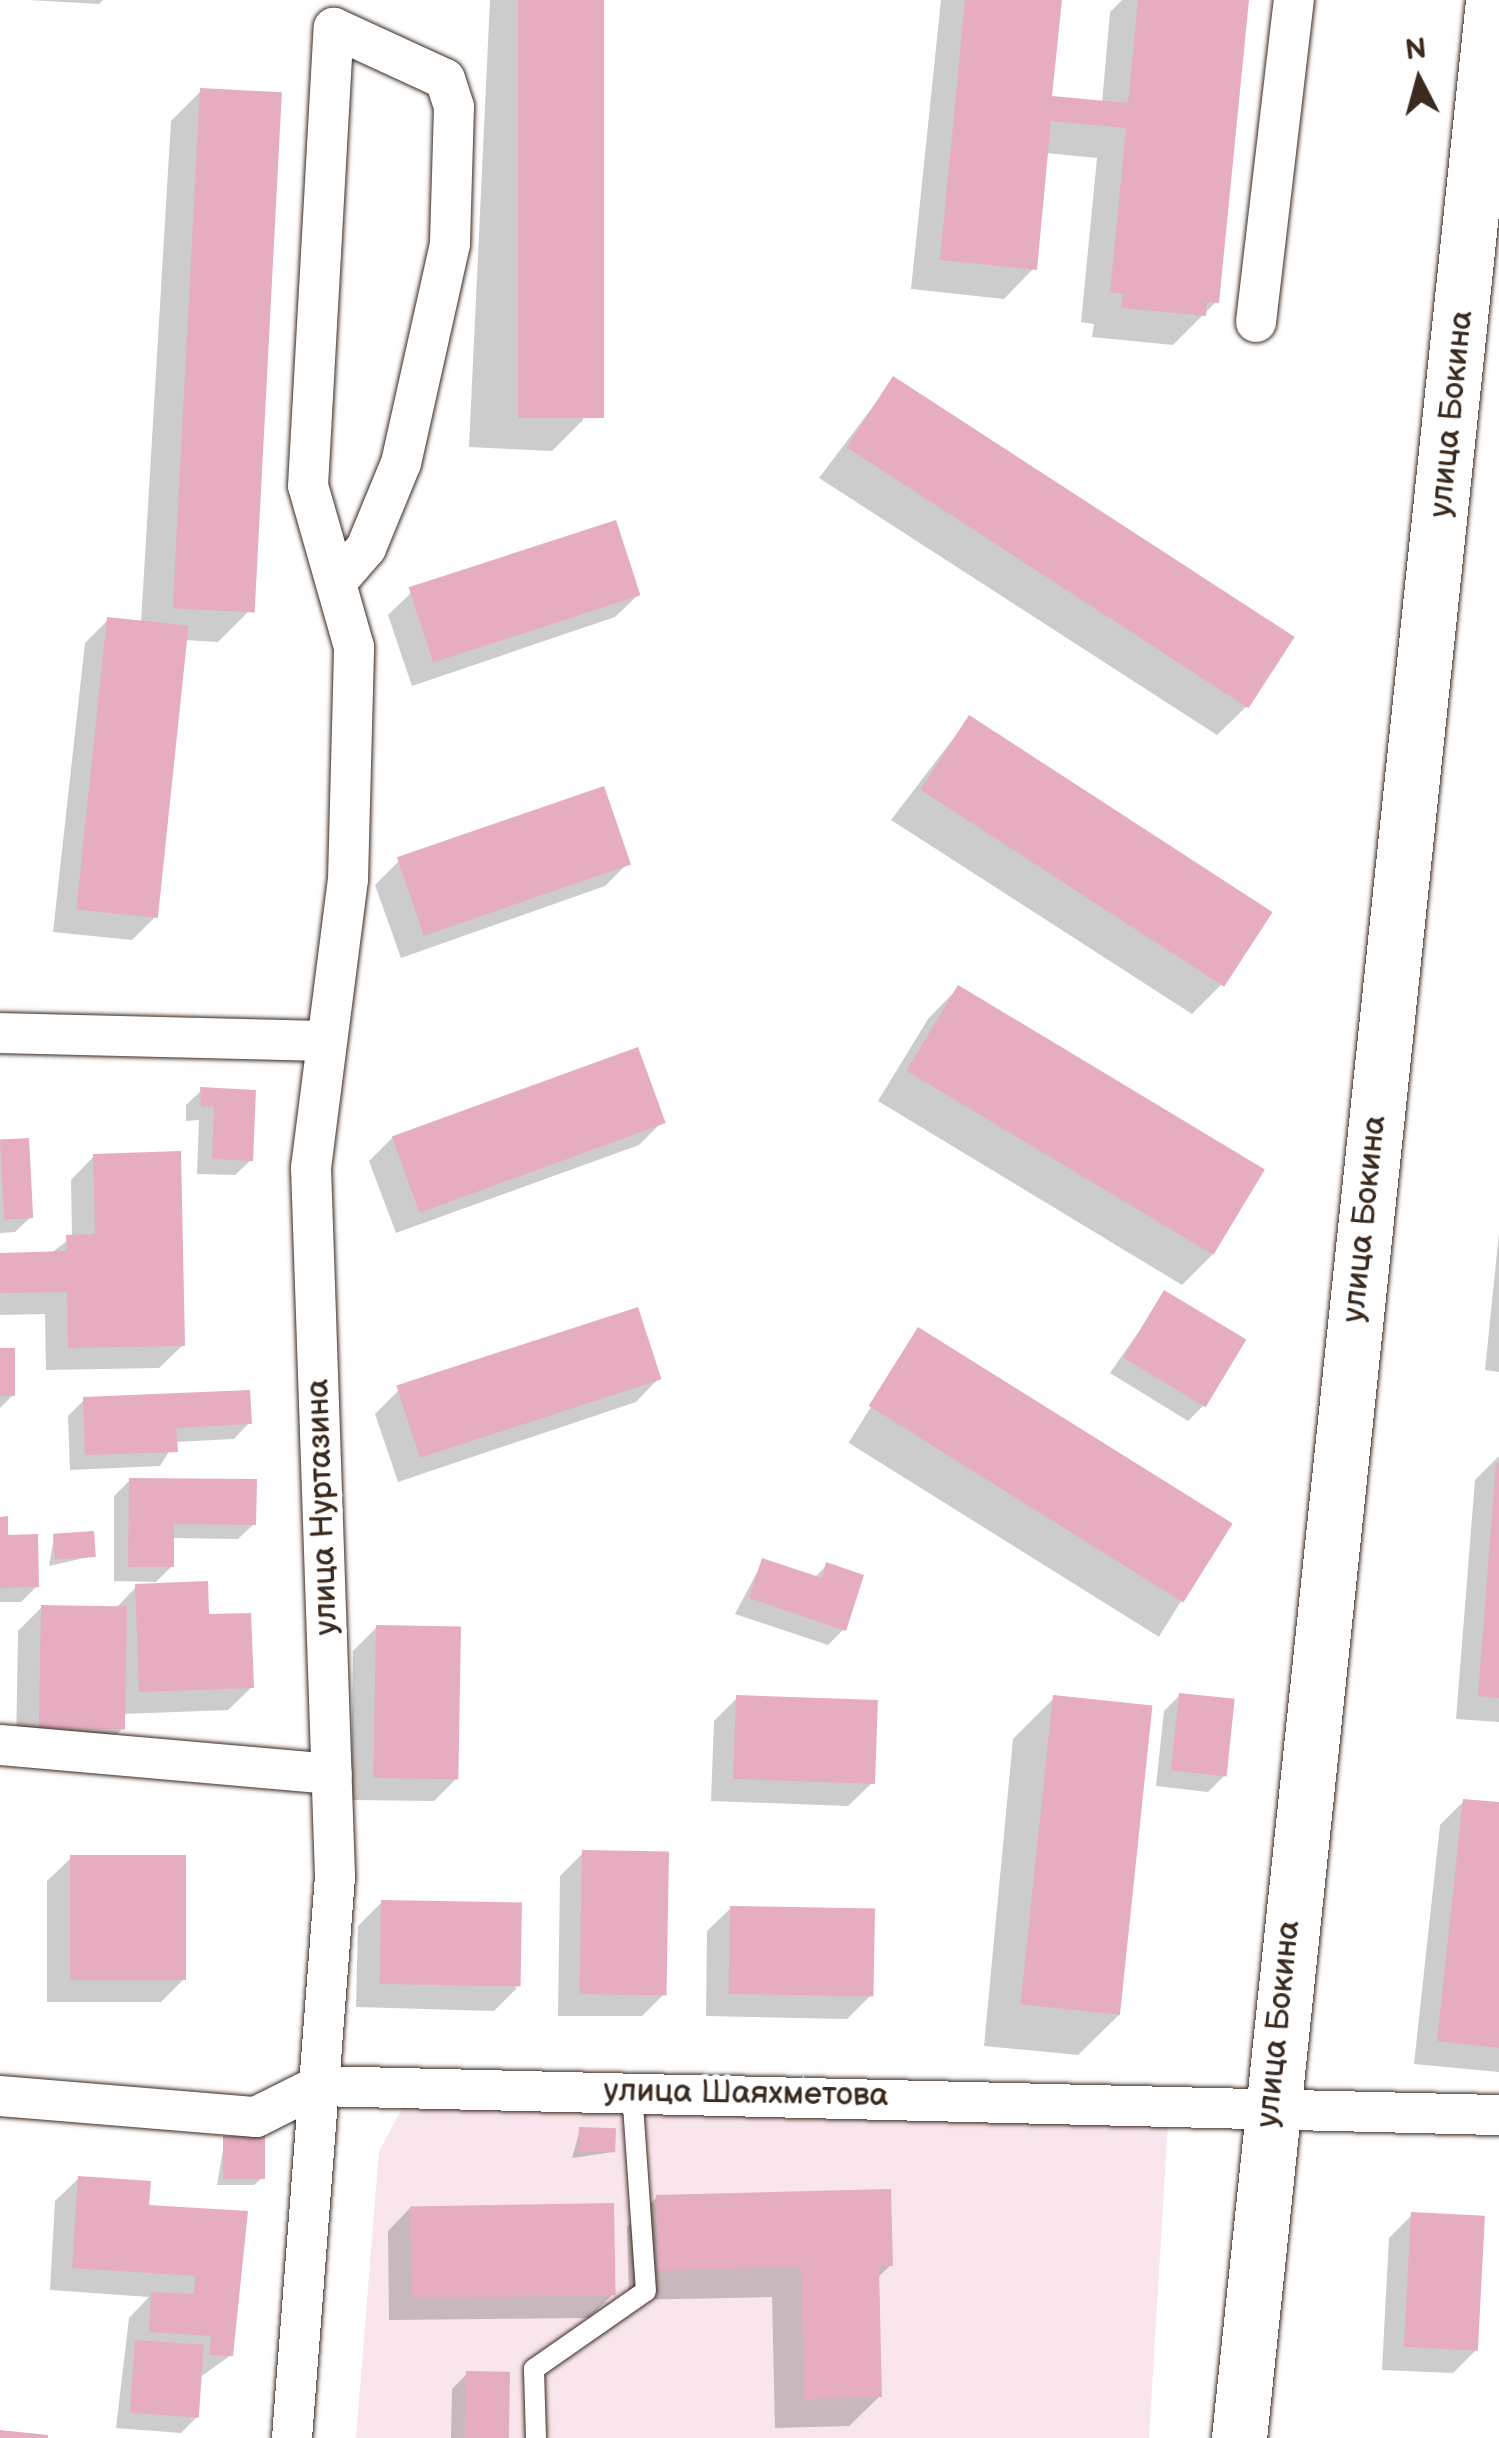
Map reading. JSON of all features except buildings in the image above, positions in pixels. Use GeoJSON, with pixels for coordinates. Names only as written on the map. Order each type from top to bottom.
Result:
{"type":"FeatureCollection","features":[{"type":"Feature","properties":{"kind":"street"},"geometry":{"type":"LineString","coordinates":[[1256,322],[1294,0]]}},
{"type":"Feature","properties":{"kind":"street","name":"улица Бокина"},"geometry":{"type":"LineString","coordinates":[[1239,2438],[1270,2106],[1484,261],[1493,0]]}},
{"type":"Feature","properties":{"kind":"street","name":"улица Нуртазина"},"geometry":{"type":"LineString","coordinates":[[292,2438],[335,1876],[312,1168],[348,880],[354,647],[341,577],[308,486],[334,28],[445,79],[454,107],[450,244],[401,463],[366,548],[341,577]]}},
{"type":"Feature","properties":{"kind":"street"},"geometry":{"type":"LineString","coordinates":[[0,1033],[325,1041]]}},
{"type":"Feature","properties":{"kind":"street"},"geometry":{"type":"LineString","coordinates":[[0,1746],[332,1774]]}},
{"type":"Feature","properties":{"kind":"street","name":"улица Шаяхметова"},"geometry":{"type":"LineString","coordinates":[[0,2096],[256,2116],[318,2086],[1499,2114]]}},
{"type":"Feature","properties":{"kind":"lane"},"geometry":{"type":"LineString","coordinates":[[536,2438],[534,2369],[646,2290],[632,2092]]}},
{"type":"Feature","properties":{"kind":"shaded area"},"geometry":{"type":"Polygon","coordinates":[[[403,2107],[1168,2123],[1149,2438],[356,2438],[379,2151],[403,2107]]]}}]}
